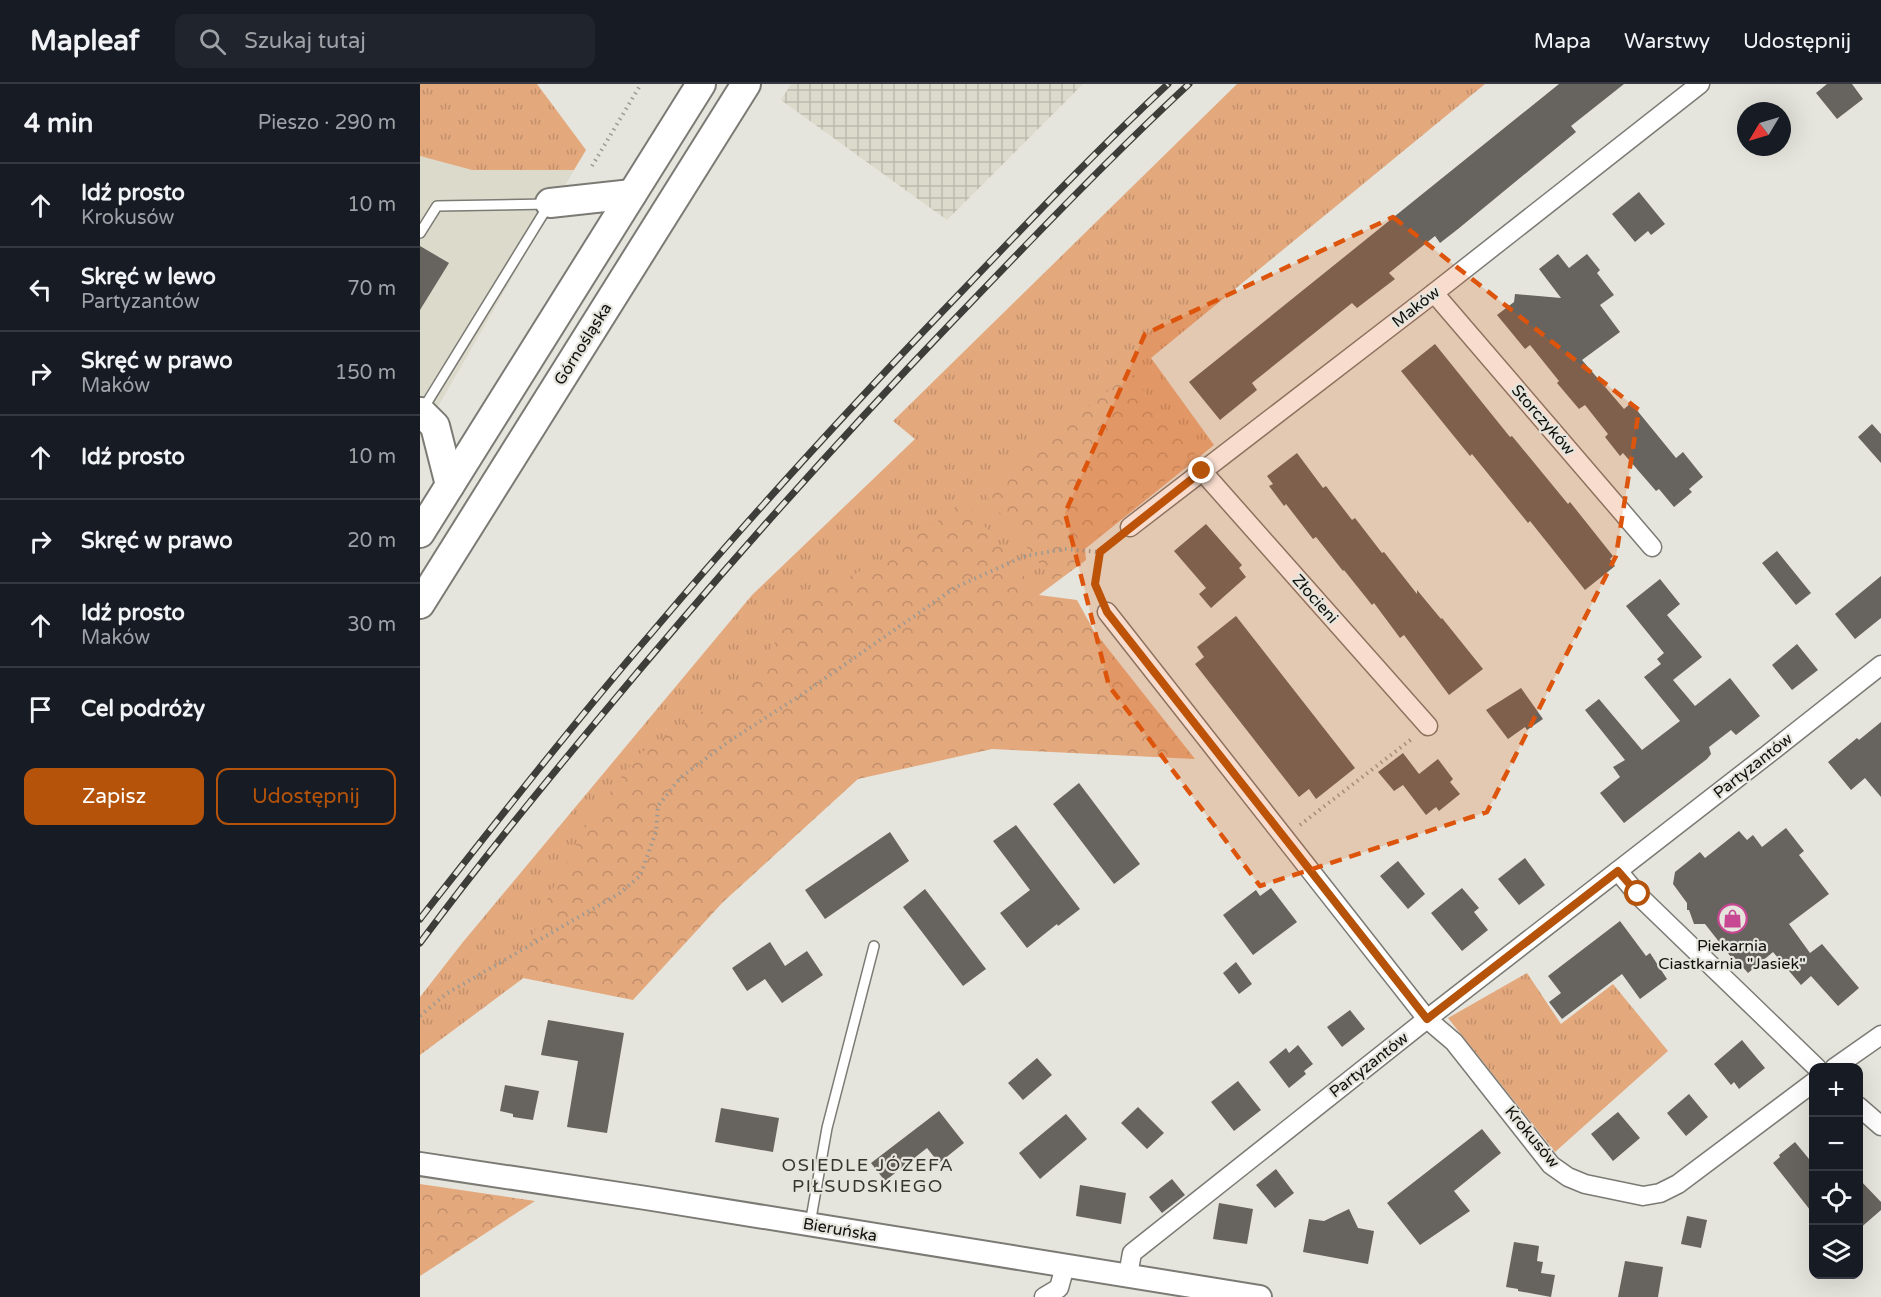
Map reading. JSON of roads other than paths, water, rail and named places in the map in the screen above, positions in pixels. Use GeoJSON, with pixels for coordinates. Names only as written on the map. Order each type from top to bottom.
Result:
{"type":"FeatureCollection","features":[{"type":"Feature","properties":{"kind":"main road"},"geometry":{"type":"LineString","coordinates":[[420,533],[701,84]]}},
{"type":"Feature","properties":{"kind":"main road","name":"Górnośląska"},"geometry":{"type":"LineString","coordinates":[[420,604],[746,84]]}},
{"type":"Feature","properties":{"kind":"main road"},"geometry":{"type":"LineString","coordinates":[[550,204],[632,194]]}},
{"type":"Feature","properties":{"kind":"main road"},"geometry":{"type":"LineString","coordinates":[[420,412],[435,426],[450,485]]}},
{"type":"Feature","properties":{"kind":"street","name":"Maków"},"geometry":{"type":"LineString","coordinates":[[1130,527],[1700,84]]}},
{"type":"Feature","properties":{"kind":"street","name":"Storczyków"},"geometry":{"type":"LineString","coordinates":[[1434,293],[1652,547]]}},
{"type":"Feature","properties":{"kind":"street","name":"Złocieni"},"geometry":{"type":"LineString","coordinates":[[1202,471],[1428,726]]}},
{"type":"Feature","properties":{"kind":"street"},"geometry":{"type":"LineString","coordinates":[[1107,612],[1427,1019]]}},
{"type":"Feature","properties":{"kind":"street","name":"Partyzantów"},"geometry":{"type":"LineString","coordinates":[[1128,1275],[1132,1253],[1881,664]]}},
{"type":"Feature","properties":{"kind":"street"},"geometry":{"type":"LineString","coordinates":[[1618,871],[1638,894],[1812,1063]]}},
{"type":"Feature","properties":{"kind":"street","name":"Krokusów"},"geometry":{"type":"LineString","coordinates":[[1427,1019],[1454,1042],[1551,1165],[1568,1177],[1585,1184],[1643,1196],[1660,1193],[1678,1184],[1809,1086]]}},
{"type":"Feature","properties":{"kind":"street"},"geometry":{"type":"LineString","coordinates":[[1841,1063],[1881,1035]]}},
{"type":"Feature","properties":{"kind":"street"},"geometry":{"type":"LineString","coordinates":[[1863,1110],[1881,1126]]}},
{"type":"Feature","properties":{"kind":"street","name":"Bieruńska"},"geometry":{"type":"LineString","coordinates":[[420,1164],[1260,1297]]}},
{"type":"Feature","properties":{"kind":"street"},"geometry":{"type":"LineString","coordinates":[[1044,1297],[1059,1288],[1065,1266]]}},
{"type":"Feature","properties":{"kind":"lane"},"geometry":{"type":"LineString","coordinates":[[420,233],[437,206],[550,204]]}},
{"type":"Feature","properties":{"kind":"lane"},"geometry":{"type":"LineString","coordinates":[[420,412],[550,204]]}},
{"type":"Feature","properties":{"kind":"lane"},"geometry":{"type":"LineString","coordinates":[[810,1224],[827,1128],[874,946]]}},
{"type":"Feature","properties":{"kind":"railway"},"geometry":{"type":"LineString","coordinates":[[420,919],[594,701],[768,499],[1015,236],[1168,84]]}},
{"type":"Feature","properties":{"kind":"railway"},"geometry":{"type":"LineString","coordinates":[[420,943],[486,856],[555,772],[686,615],[773,516],[906,370],[1098,172],[1189,84]]}},
{"type":"Feature","properties":{"kind":"place","name":"Piekarnia Ciastkarnia \"Jasiek\""},"geometry":{"type":"Point","coordinates":[1732,918]}},
{"type":"Feature","properties":{"kind":"district","name":"OSIEDLE JÓZEFA PIŁSUDSKIEGO"},"geometry":{"type":"Point","coordinates":[868,1175]}}]}
